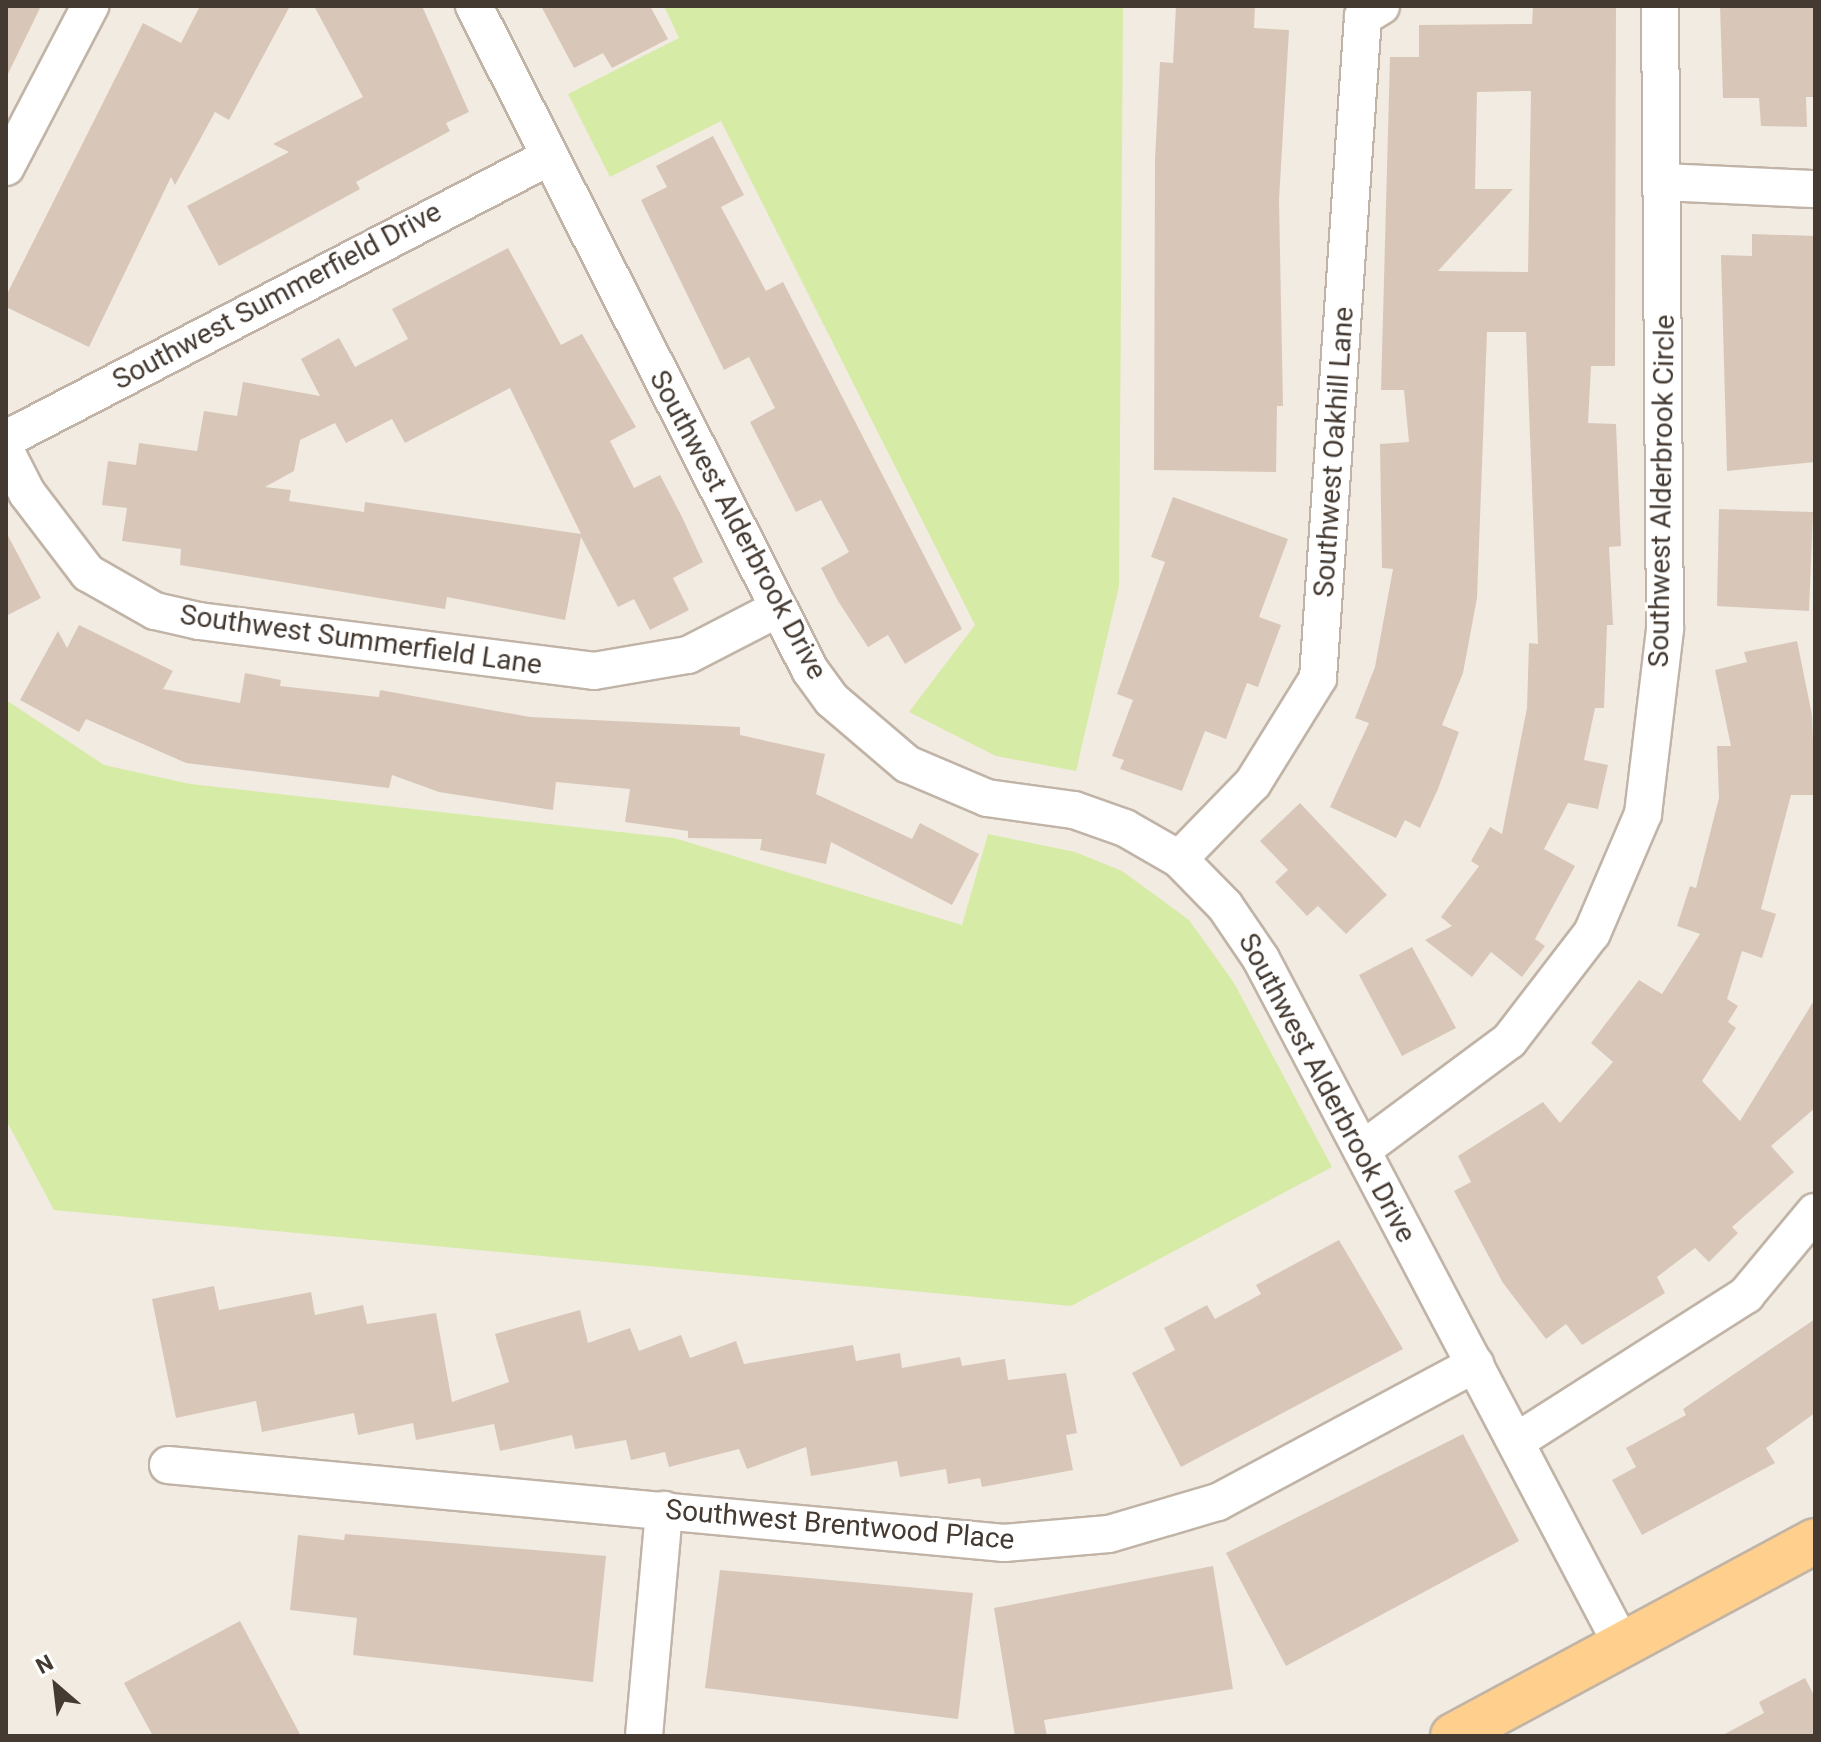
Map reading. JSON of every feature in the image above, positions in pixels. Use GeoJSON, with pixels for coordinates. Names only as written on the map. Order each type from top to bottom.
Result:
{"type":"FeatureCollection","features":[{"type":"Feature","properties":{"kind":"main road"},"geometry":{"type":"LineString","coordinates":[[1453,1736],[1815,1541]]}},
{"type":"Feature","properties":{"kind":"street"},"geometry":{"type":"LineString","coordinates":[[6,167],[90,6]]}},
{"type":"Feature","properties":{"kind":"street","name":"Southwest Alderbrook Drive"},"geometry":{"type":"LineString","coordinates":[[474,6],[779,608],[832,700],[907,764],[987,798],[1105,820],[1179,859],[1244,930],[1517,1441],[1622,1645]]}},
{"type":"Feature","properties":{"kind":"street","name":"Southwest Oakhill Lane"},"geometry":{"type":"LineString","coordinates":[[1179,859],[1253,783],[1318,678],[1363,17],[1381,6]]}},
{"type":"Feature","properties":{"kind":"street","name":"Southwest Alderbrook Circle"},"geometry":{"type":"LineString","coordinates":[[1362,1150],[1509,1041],[1592,933],[1643,814],[1665,629],[1665,182],[1660,6]]}},
{"type":"Feature","properties":{"kind":"street","name":"Southwest Summerfield Drive"},"geometry":{"type":"LineString","coordinates":[[6,439],[549,157]]}},
{"type":"Feature","properties":{"kind":"street"},"geometry":{"type":"LineString","coordinates":[[1665,182],[1815,189]]}},
{"type":"Feature","properties":{"kind":"street","name":"Southwest Summerfield Lane"},"geometry":{"type":"LineString","coordinates":[[6,452],[27,493],[88,573],[155,611],[199,621],[594,671],[688,655],[779,608]]}},
{"type":"Feature","properties":{"kind":"street"},"geometry":{"type":"LineString","coordinates":[[1517,1441],[1746,1295],[1815,1212]]}},
{"type":"Feature","properties":{"kind":"street","name":"Southwest Brentwood Place"},"geometry":{"type":"LineString","coordinates":[[168,1465],[1004,1543],[1109,1534],[1218,1502],[1475,1364]]}},
{"type":"Feature","properties":{"kind":"street"},"geometry":{"type":"LineString","coordinates":[[644,1736],[664,1510]]}},
{"type":"Feature","properties":{"kind":"green space"},"geometry":{"type":"Polygon","coordinates":[[[664,6],[1123,6],[1119,586],[1076,771],[996,756],[909,712],[975,625],[721,121],[610,177],[568,94],[679,38],[664,6]]]}},
{"type":"Feature","properties":{"kind":"green space"},"geometry":{"type":"Polygon","coordinates":[[[6,700],[104,765],[190,784],[674,838],[962,925],[988,834],[1075,852],[1122,871],[1189,920],[1234,983],[1332,1167],[1071,1306],[54,1210],[6,1120],[6,700]]]}},
{"type":"Feature","properties":{"kind":"building"},"geometry":{"type":"Polygon","coordinates":[[[6,6],[41,6],[6,78],[6,6]]]}},
{"type":"Feature","properties":{"kind":"building"},"geometry":{"type":"Polygon","coordinates":[[[200,6],[290,6],[229,120],[215,112],[175,185],[171,177],[89,347],[6,307],[6,296],[143,23],[181,43],[200,6]]]}},
{"type":"Feature","properties":{"kind":"building"},"geometry":{"type":"Polygon","coordinates":[[[314,6],[422,6],[469,112],[446,123],[450,131],[356,182],[360,189],[219,266],[187,206],[289,152],[273,144],[363,97],[314,6]]]}},
{"type":"Feature","properties":{"kind":"building"},"geometry":{"type":"Polygon","coordinates":[[[541,6],[650,6],[668,39],[612,68],[603,53],[574,68],[541,6]]]}},
{"type":"Feature","properties":{"kind":"building"},"geometry":{"type":"Polygon","coordinates":[[[1176,6],[1255,6],[1254,28],[1289,30],[1279,200],[1283,406],[1277,406],[1276,472],[1154,470],[1155,159],[1160,62],[1173,63],[1176,6]]]}},
{"type":"Feature","properties":{"kind":"building"},"geometry":{"type":"Polygon","coordinates":[[[1533,6],[1616,6],[1615,366],[1591,366],[1588,423],[1616,424],[1621,546],[1609,547],[1613,625],[1607,625],[1604,708],[1595,708],[1584,760],[1608,765],[1598,809],[1568,803],[1544,849],[1575,866],[1535,939],[1545,946],[1522,977],[1491,952],[1472,977],[1425,940],[1452,926],[1441,917],[1479,866],[1471,861],[1490,827],[1502,834],[1527,708],[1529,643],[1538,644],[1526,332],[1487,332],[1477,598],[1463,673],[1442,725],[1459,732],[1438,789],[1420,828],[1405,820],[1396,838],[1330,807],[1369,723],[1355,718],[1375,667],[1393,569],[1382,568],[1380,444],[1409,442],[1404,390],[1381,390],[1390,57],[1419,57],[1419,25],[1532,24],[1533,6]],[[1531,91],[1477,92],[1475,189],[1513,189],[1438,271],[1528,272],[1531,91]]]}},
{"type":"Feature","properties":{"kind":"building"},"geometry":{"type":"Polygon","coordinates":[[[1720,6],[1814,6],[1815,97],[1806,97],[1807,127],[1761,126],[1759,98],[1723,98],[1720,6]]]}},
{"type":"Feature","properties":{"kind":"building"},"geometry":{"type":"Polygon","coordinates":[[[713,136],[744,195],[721,207],[766,291],[783,282],[962,629],[905,664],[888,635],[868,647],[838,601],[821,568],[849,552],[821,500],[796,512],[750,422],[775,408],[749,357],[724,370],[641,200],[667,187],[656,166],[713,136]]]}},
{"type":"Feature","properties":{"kind":"building"},"geometry":{"type":"Polygon","coordinates":[[[1752,234],[1815,236],[1815,462],[1727,471],[1721,255],[1752,256],[1752,234]]]}},
{"type":"Feature","properties":{"kind":"building"},"geometry":{"type":"Polygon","coordinates":[[[508,248],[561,345],[582,334],[636,427],[610,441],[634,488],[660,475],[681,515],[703,562],[673,578],[689,610],[650,630],[634,599],[618,607],[581,537],[565,620],[447,597],[445,609],[180,565],[181,549],[122,541],[127,508],[102,505],[108,461],[136,465],[139,443],[197,451],[204,411],[237,416],[243,382],[320,396],[301,359],[339,338],[355,367],[408,339],[392,309],[508,248]],[[510,388],[405,443],[392,419],[346,443],[335,423],[300,440],[294,471],[265,487],[291,490],[289,501],[364,512],[365,502],[581,534],[510,388]]]}},
{"type":"Feature","properties":{"kind":"building"},"geometry":{"type":"Polygon","coordinates":[[[1173,497],[1288,539],[1259,617],[1281,625],[1258,687],[1247,683],[1226,739],[1205,731],[1182,791],[1120,769],[1124,760],[1112,756],[1133,700],[1117,694],[1165,562],[1151,557],[1173,497]]]}},
{"type":"Feature","properties":{"kind":"building"},"geometry":{"type":"Polygon","coordinates":[[[1719,509],[1813,512],[1809,611],[1717,606],[1719,509]]]}},
{"type":"Feature","properties":{"kind":"building"},"geometry":{"type":"Polygon","coordinates":[[[6,532],[41,598],[6,616],[6,532]]]}},
{"type":"Feature","properties":{"kind":"building"},"geometry":{"type":"Polygon","coordinates":[[[79,625],[173,671],[163,689],[240,703],[245,673],[281,680],[280,686],[379,697],[380,690],[530,717],[740,727],[740,735],[825,754],[816,794],[912,839],[920,823],[979,854],[952,905],[831,842],[826,864],[760,850],[762,839],[688,838],[688,831],[625,822],[630,789],[556,782],[553,810],[439,792],[392,775],[389,788],[186,763],[86,719],[79,732],[20,700],[58,631],[67,648],[79,625]]]}},
{"type":"Feature","properties":{"kind":"building"},"geometry":{"type":"Polygon","coordinates":[[[1797,641],[1812,715],[1815,795],[1791,795],[1761,909],[1776,914],[1762,958],[1742,951],[1727,999],[1738,1006],[1728,1022],[1736,1028],[1702,1081],[1740,1121],[1815,999],[1815,1108],[1771,1146],[1794,1172],[1732,1227],[1738,1233],[1709,1262],[1695,1248],[1657,1277],[1665,1293],[1582,1345],[1566,1324],[1546,1339],[1503,1283],[1454,1191],[1471,1182],[1458,1156],[1543,1102],[1560,1123],[1613,1062],[1591,1043],[1639,980],[1662,994],[1700,934],[1677,926],[1690,886],[1696,888],[1719,798],[1717,746],[1731,746],[1715,670],[1747,662],[1744,652],[1797,641]]]}},
{"type":"Feature","properties":{"kind":"building"},"geometry":{"type":"Polygon","coordinates":[[[1300,803],[1387,895],[1346,934],[1318,906],[1307,916],[1275,882],[1288,870],[1260,841],[1300,803]]]}},
{"type":"Feature","properties":{"kind":"building"},"geometry":{"type":"Polygon","coordinates":[[[1412,947],[1456,1028],[1402,1056],[1359,975],[1412,947]]]}},
{"type":"Feature","properties":{"kind":"building"},"geometry":{"type":"Polygon","coordinates":[[[1339,1240],[1403,1349],[1181,1467],[1132,1373],[1175,1350],[1164,1328],[1207,1305],[1215,1319],[1261,1294],[1256,1285],[1339,1240]]]}},
{"type":"Feature","properties":{"kind":"building"},"geometry":{"type":"Polygon","coordinates":[[[214,1286],[219,1310],[311,1292],[315,1315],[363,1305],[367,1324],[436,1313],[452,1402],[509,1382],[495,1334],[580,1310],[588,1343],[630,1328],[639,1351],[681,1335],[690,1358],[736,1341],[744,1364],[853,1345],[856,1361],[900,1353],[902,1368],[960,1357],[962,1366],[1005,1359],[1008,1380],[1066,1373],[1077,1433],[1066,1435],[1073,1470],[982,1487],[980,1478],[948,1484],[946,1469],[900,1477],[897,1461],[811,1476],[806,1447],[747,1469],[739,1449],[669,1467],[665,1452],[631,1460],[626,1440],[575,1449],[572,1435],[500,1451],[494,1424],[416,1440],[413,1423],[358,1435],[354,1413],[262,1432],[256,1401],[176,1418],[152,1299],[214,1286]]]}},
{"type":"Feature","properties":{"kind":"building"},"geometry":{"type":"Polygon","coordinates":[[[1815,1319],[1815,1413],[1766,1448],[1775,1463],[1642,1535],[1612,1480],[1636,1467],[1626,1448],[1686,1415],[1683,1409],[1815,1319]]]}},
{"type":"Feature","properties":{"kind":"building"},"geometry":{"type":"Polygon","coordinates":[[[1463,1434],[1519,1541],[1286,1666],[1226,1553],[1463,1434]]]}},
{"type":"Feature","properties":{"kind":"building"},"geometry":{"type":"Polygon","coordinates":[[[345,1534],[606,1556],[593,1682],[353,1655],[357,1618],[290,1610],[298,1535],[344,1540],[345,1534]]]}},
{"type":"Feature","properties":{"kind":"building"},"geometry":{"type":"Polygon","coordinates":[[[1213,1566],[1233,1689],[1044,1720],[1047,1736],[1015,1736],[994,1608],[1213,1566]]]}},
{"type":"Feature","properties":{"kind":"building"},"geometry":{"type":"Polygon","coordinates":[[[720,1570],[973,1593],[958,1719],[705,1688],[720,1570]]]}},
{"type":"Feature","properties":{"kind":"building"},"geometry":{"type":"Polygon","coordinates":[[[240,1621],[301,1736],[153,1736],[124,1683],[240,1621]]]}},
{"type":"Feature","properties":{"kind":"building"},"geometry":{"type":"Polygon","coordinates":[[[1805,1678],[1815,1697],[1815,1736],[1721,1736],[1764,1713],[1759,1702],[1805,1678]]]}}]}
